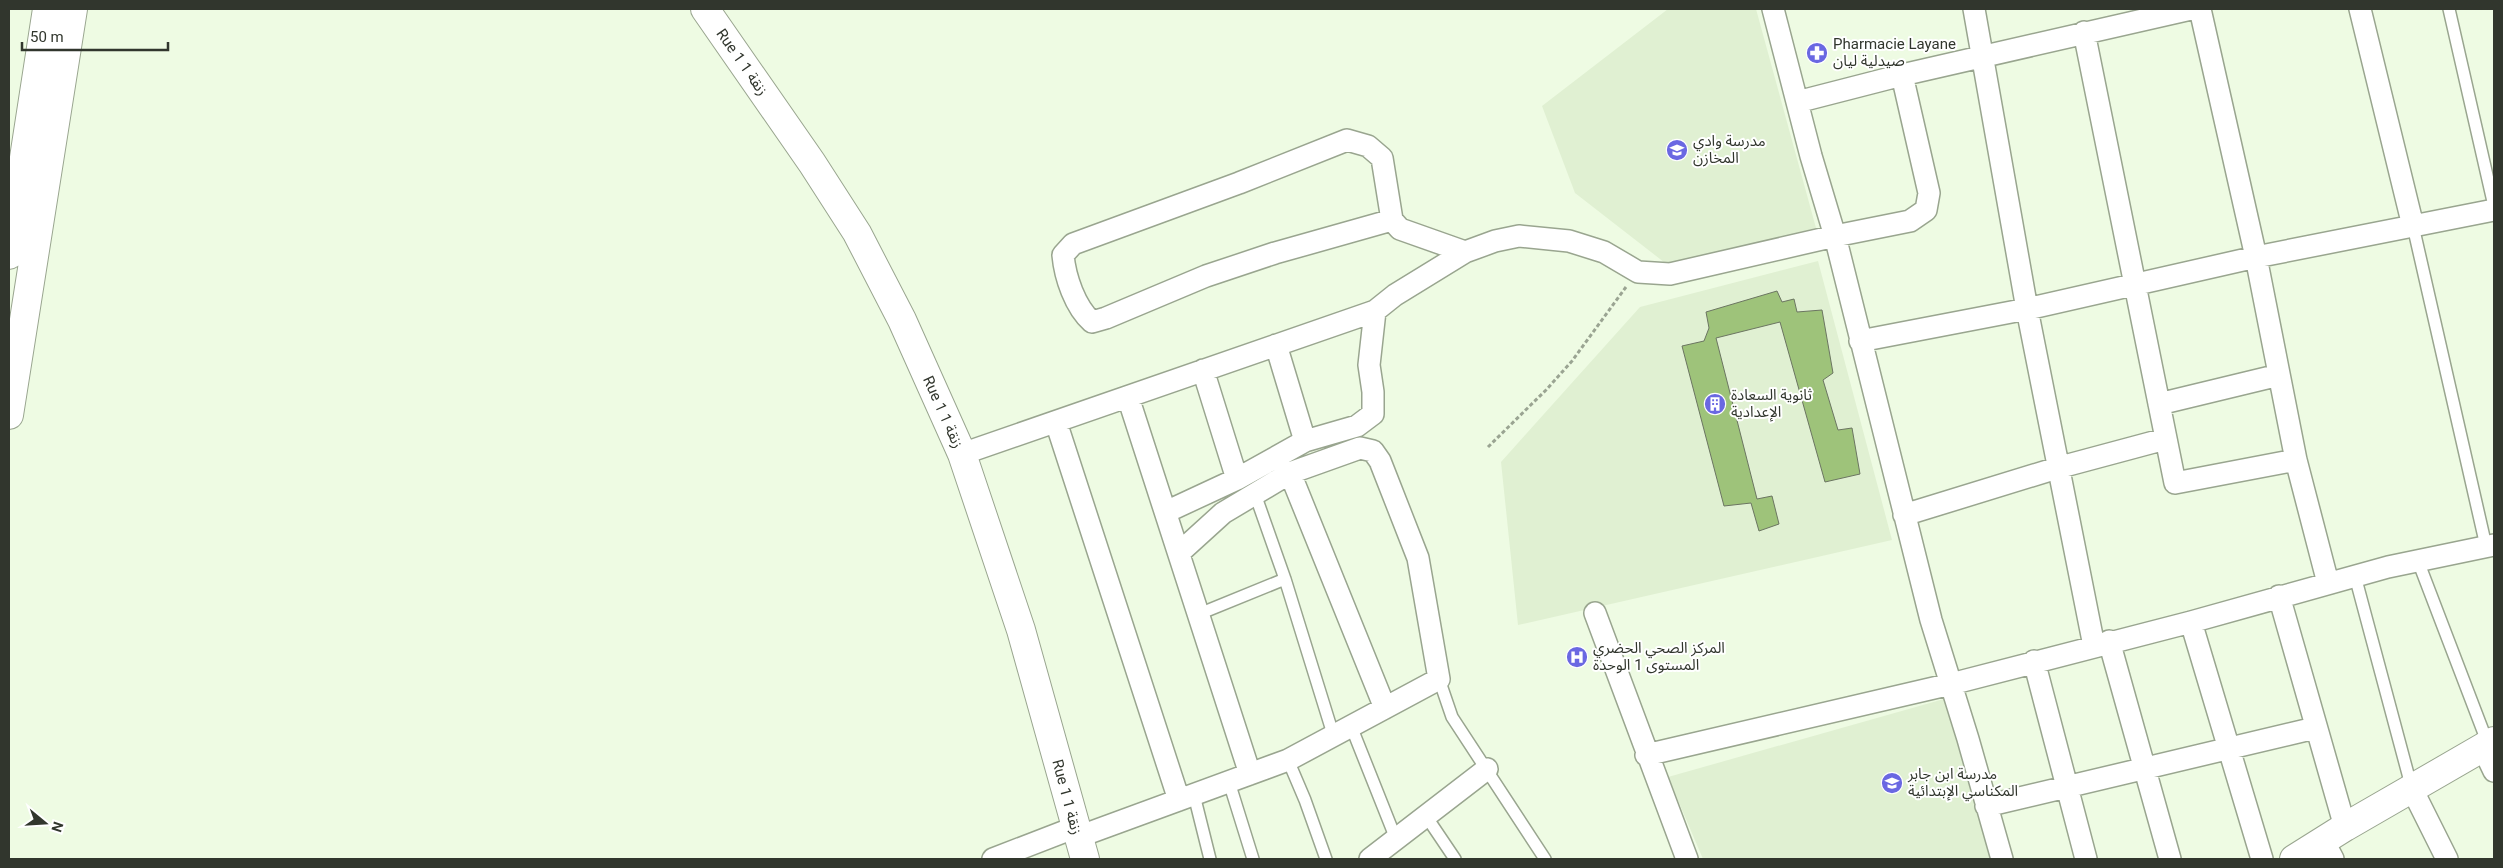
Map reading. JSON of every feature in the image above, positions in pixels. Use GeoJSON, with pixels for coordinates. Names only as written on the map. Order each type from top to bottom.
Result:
{"type":"FeatureCollection","features":[{"type":"Feature","properties":{"kind":"main road"},"geometry":{"type":"LineString","coordinates":[[9,255],[47,9]]}},
{"type":"Feature","properties":{"kind":"main road"},"geometry":{"type":"LineString","coordinates":[[9,415],[72,9]]}},
{"type":"Feature","properties":{"kind":"main road","name":"Rue 1 زنقة 1"},"geometry":{"type":"LineString","coordinates":[[705,9],[857,233],[902,320],[962,454],[1021,630],[1080,841]]}},
{"type":"Feature","properties":{"kind":"main road"},"geometry":{"type":"LineString","coordinates":[[2294,859],[2334,843],[2412,789],[2490,751]]}},
{"type":"Feature","properties":{"kind":"street"},"geometry":{"type":"LineString","coordinates":[[1773,9],[1835,236],[1931,620],[2002,859]]}},
{"type":"Feature","properties":{"kind":"street"},"geometry":{"type":"LineString","coordinates":[[1974,9],[2057,468],[2102,644],[2144,769],[2170,859]]}},
{"type":"Feature","properties":{"kind":"street"},"geometry":{"type":"LineString","coordinates":[[1797,102],[1902,74],[2084,32],[2116,16],[2191,9]]}},
{"type":"Feature","properties":{"kind":"street"},"geometry":{"type":"LineString","coordinates":[[2200,9],[2256,257],[2296,460],[2328,583]]}},
{"type":"Feature","properties":{"kind":"street"},"geometry":{"type":"LineString","coordinates":[[2360,9],[2413,226]]}},
{"type":"Feature","properties":{"kind":"street"},"geometry":{"type":"LineString","coordinates":[[2084,32],[2175,483],[2296,460]]}},
{"type":"Feature","properties":{"kind":"street"},"geometry":{"type":"LineString","coordinates":[[962,454],[1375,311],[1395,295],[1465,252],[1495,241],[1519,236],[1569,241],[1604,252],[1638,272],[1670,274],[1717,265],[1835,236],[1910,221],[1926,210],[1929,193],[1902,74]]}},
{"type":"Feature","properties":{"kind":"street"},"geometry":{"type":"LineString","coordinates":[[1392,220],[1275,253],[1206,276],[1106,318],[1092,322],[1083,314],[1064,269],[1063,255],[1073,244],[1239,183],[1347,140],[1368,146],[1382,158],[1392,220],[1400,229],[1465,252]]}},
{"type":"Feature","properties":{"kind":"street"},"geometry":{"type":"LineString","coordinates":[[1860,341],[2027,309],[2256,257],[2494,208]]}},
{"type":"Feature","properties":{"kind":"street"},"geometry":{"type":"LineString","coordinates":[[1166,512],[1237,479],[1306,441],[1357,426],[1373,414],[1373,392],[1369,365],[1375,311]]}},
{"type":"Feature","properties":{"kind":"street"},"geometry":{"type":"LineString","coordinates":[[1276,345],[1306,441]]}},
{"type":"Feature","properties":{"kind":"street"},"geometry":{"type":"LineString","coordinates":[[1203,370],[1237,479]]}},
{"type":"Feature","properties":{"kind":"street"},"geometry":{"type":"LineString","coordinates":[[2159,404],[2279,375]]}},
{"type":"Feature","properties":{"kind":"street"},"geometry":{"type":"LineString","coordinates":[[1128,397],[1250,774]]}},
{"type":"Feature","properties":{"kind":"street"},"geometry":{"type":"LineString","coordinates":[[1056,422],[1187,797]]}},
{"type":"Feature","properties":{"kind":"street"},"geometry":{"type":"LineString","coordinates":[[1904,515],[2057,468],[2165,439]]}},
{"type":"Feature","properties":{"kind":"street"},"geometry":{"type":"LineString","coordinates":[[993,859],[1080,841],[1187,797],[1288,760],[1439,679],[1418,558],[1380,462],[1373,451],[1360,448],[1290,473],[1224,513],[1179,553]]}},
{"type":"Feature","properties":{"kind":"street"},"geometry":{"type":"LineString","coordinates":[[1290,473],[1385,708]]}},
{"type":"Feature","properties":{"kind":"street"},"geometry":{"type":"LineString","coordinates":[[1646,755],[1951,684],[2034,661],[2192,622],[2354,576],[2490,545]]}},
{"type":"Feature","properties":{"kind":"street"},"geometry":{"type":"LineString","coordinates":[[2280,596],[2315,728],[2334,843]]}},
{"type":"Feature","properties":{"kind":"street"},"geometry":{"type":"LineString","coordinates":[[1595,613],[1646,755],[1687,859]]}},
{"type":"Feature","properties":{"kind":"street"},"geometry":{"type":"LineString","coordinates":[[2192,622],[2262,859]]}},
{"type":"Feature","properties":{"kind":"street"},"geometry":{"type":"LineString","coordinates":[[2034,661],[2065,787],[2086,859]]}},
{"type":"Feature","properties":{"kind":"street"},"geometry":{"type":"LineString","coordinates":[[1986,806],[2315,728]]}},
{"type":"Feature","properties":{"kind":"street"},"geometry":{"type":"LineString","coordinates":[[1370,859],[1487,769]]}},
{"type":"Feature","properties":{"kind":"street"},"geometry":{"type":"LineString","coordinates":[[2412,789],[2447,859]]}},
{"type":"Feature","properties":{"kind":"lane"},"geometry":{"type":"LineString","coordinates":[[2449,9],[2494,208]]}},
{"type":"Feature","properties":{"kind":"lane"},"geometry":{"type":"LineString","coordinates":[[2413,226],[2490,545]]}},
{"type":"Feature","properties":{"kind":"lane"},"geometry":{"type":"LineString","coordinates":[[1255,494],[1342,730],[1396,839]]}},
{"type":"Feature","properties":{"kind":"lane"},"geometry":{"type":"LineString","coordinates":[[2418,561],[2490,751]]}},
{"type":"Feature","properties":{"kind":"lane"},"geometry":{"type":"LineString","coordinates":[[2354,576],[2412,789]]}},
{"type":"Feature","properties":{"kind":"lane"},"geometry":{"type":"LineString","coordinates":[[1199,614],[1285,579]]}},
{"type":"Feature","properties":{"kind":"lane"},"geometry":{"type":"LineString","coordinates":[[1439,679],[1452,717],[1545,859]]}},
{"type":"Feature","properties":{"kind":"lane"},"geometry":{"type":"LineString","coordinates":[[1288,760],[1305,800],[1326,859]]}},
{"type":"Feature","properties":{"kind":"lane"},"geometry":{"type":"LineString","coordinates":[[1229,782],[1253,859]]}},
{"type":"Feature","properties":{"kind":"lane"},"geometry":{"type":"LineString","coordinates":[[1187,797],[1210,859]]}},
{"type":"Feature","properties":{"kind":"lane"},"geometry":{"type":"LineString","coordinates":[[1426,816],[1455,859]]}},
{"type":"Feature","properties":{"kind":"path"},"geometry":{"type":"LineString","coordinates":[[1488,448],[1572,361],[1638,272]]}},
{"type":"Feature","properties":{"kind":"shaded area","name":"مدرسة وادي المخازن"},"geometry":{"type":"Polygon","coordinates":[[[1668,9],[1756,9],[1816,228],[1669,266],[1575,193],[1542,106],[1668,9]]]}},
{"type":"Feature","properties":{"kind":"shaded area"},"geometry":{"type":"Polygon","coordinates":[[[1818,261],[1892,540],[1518,625],[1501,462],[1640,307],[1818,261]]]}},
{"type":"Feature","properties":{"kind":"shaded area"},"geometry":{"type":"Polygon","coordinates":[[[1944,699],[1991,859],[1703,859],[1668,777],[1944,699]]]}},
{"type":"Feature","properties":{"kind":"building","name":"ثانوية السعادة الإعدادية"},"geometry":{"type":"Polygon","coordinates":[[[1777,291],[1782,302],[1794,299],[1797,312],[1822,310],[1833,373],[1823,380],[1838,430],[1852,428],[1860,474],[1825,482],[1780,322],[1716,338],[1757,499],[1772,496],[1779,524],[1759,531],[1751,503],[1724,506],[1682,346],[1704,341],[1709,328],[1706,312],[1777,291]]]}},
{"type":"Feature","properties":{"kind":"place","name":"Pharmacie Layane صيدلية ليان"},"geometry":{"type":"Point","coordinates":[1817,53]}},
{"type":"Feature","properties":{"kind":"place","name":"مدرسة وادي المخازن"},"geometry":{"type":"Point","coordinates":[1677,150]}},
{"type":"Feature","properties":{"kind":"place","name":"ثانوية السعادة الإعدادية"},"geometry":{"type":"Point","coordinates":[1715,404]}},
{"type":"Feature","properties":{"kind":"place","name":"المركز الصحي الحضري المستوى 1 الوحدة"},"geometry":{"type":"Point","coordinates":[1577,657]}},
{"type":"Feature","properties":{"kind":"place","name":"مدرسة ابن جابر المكناسي الإبتدائية"},"geometry":{"type":"Point","coordinates":[1892,783]}}]}
